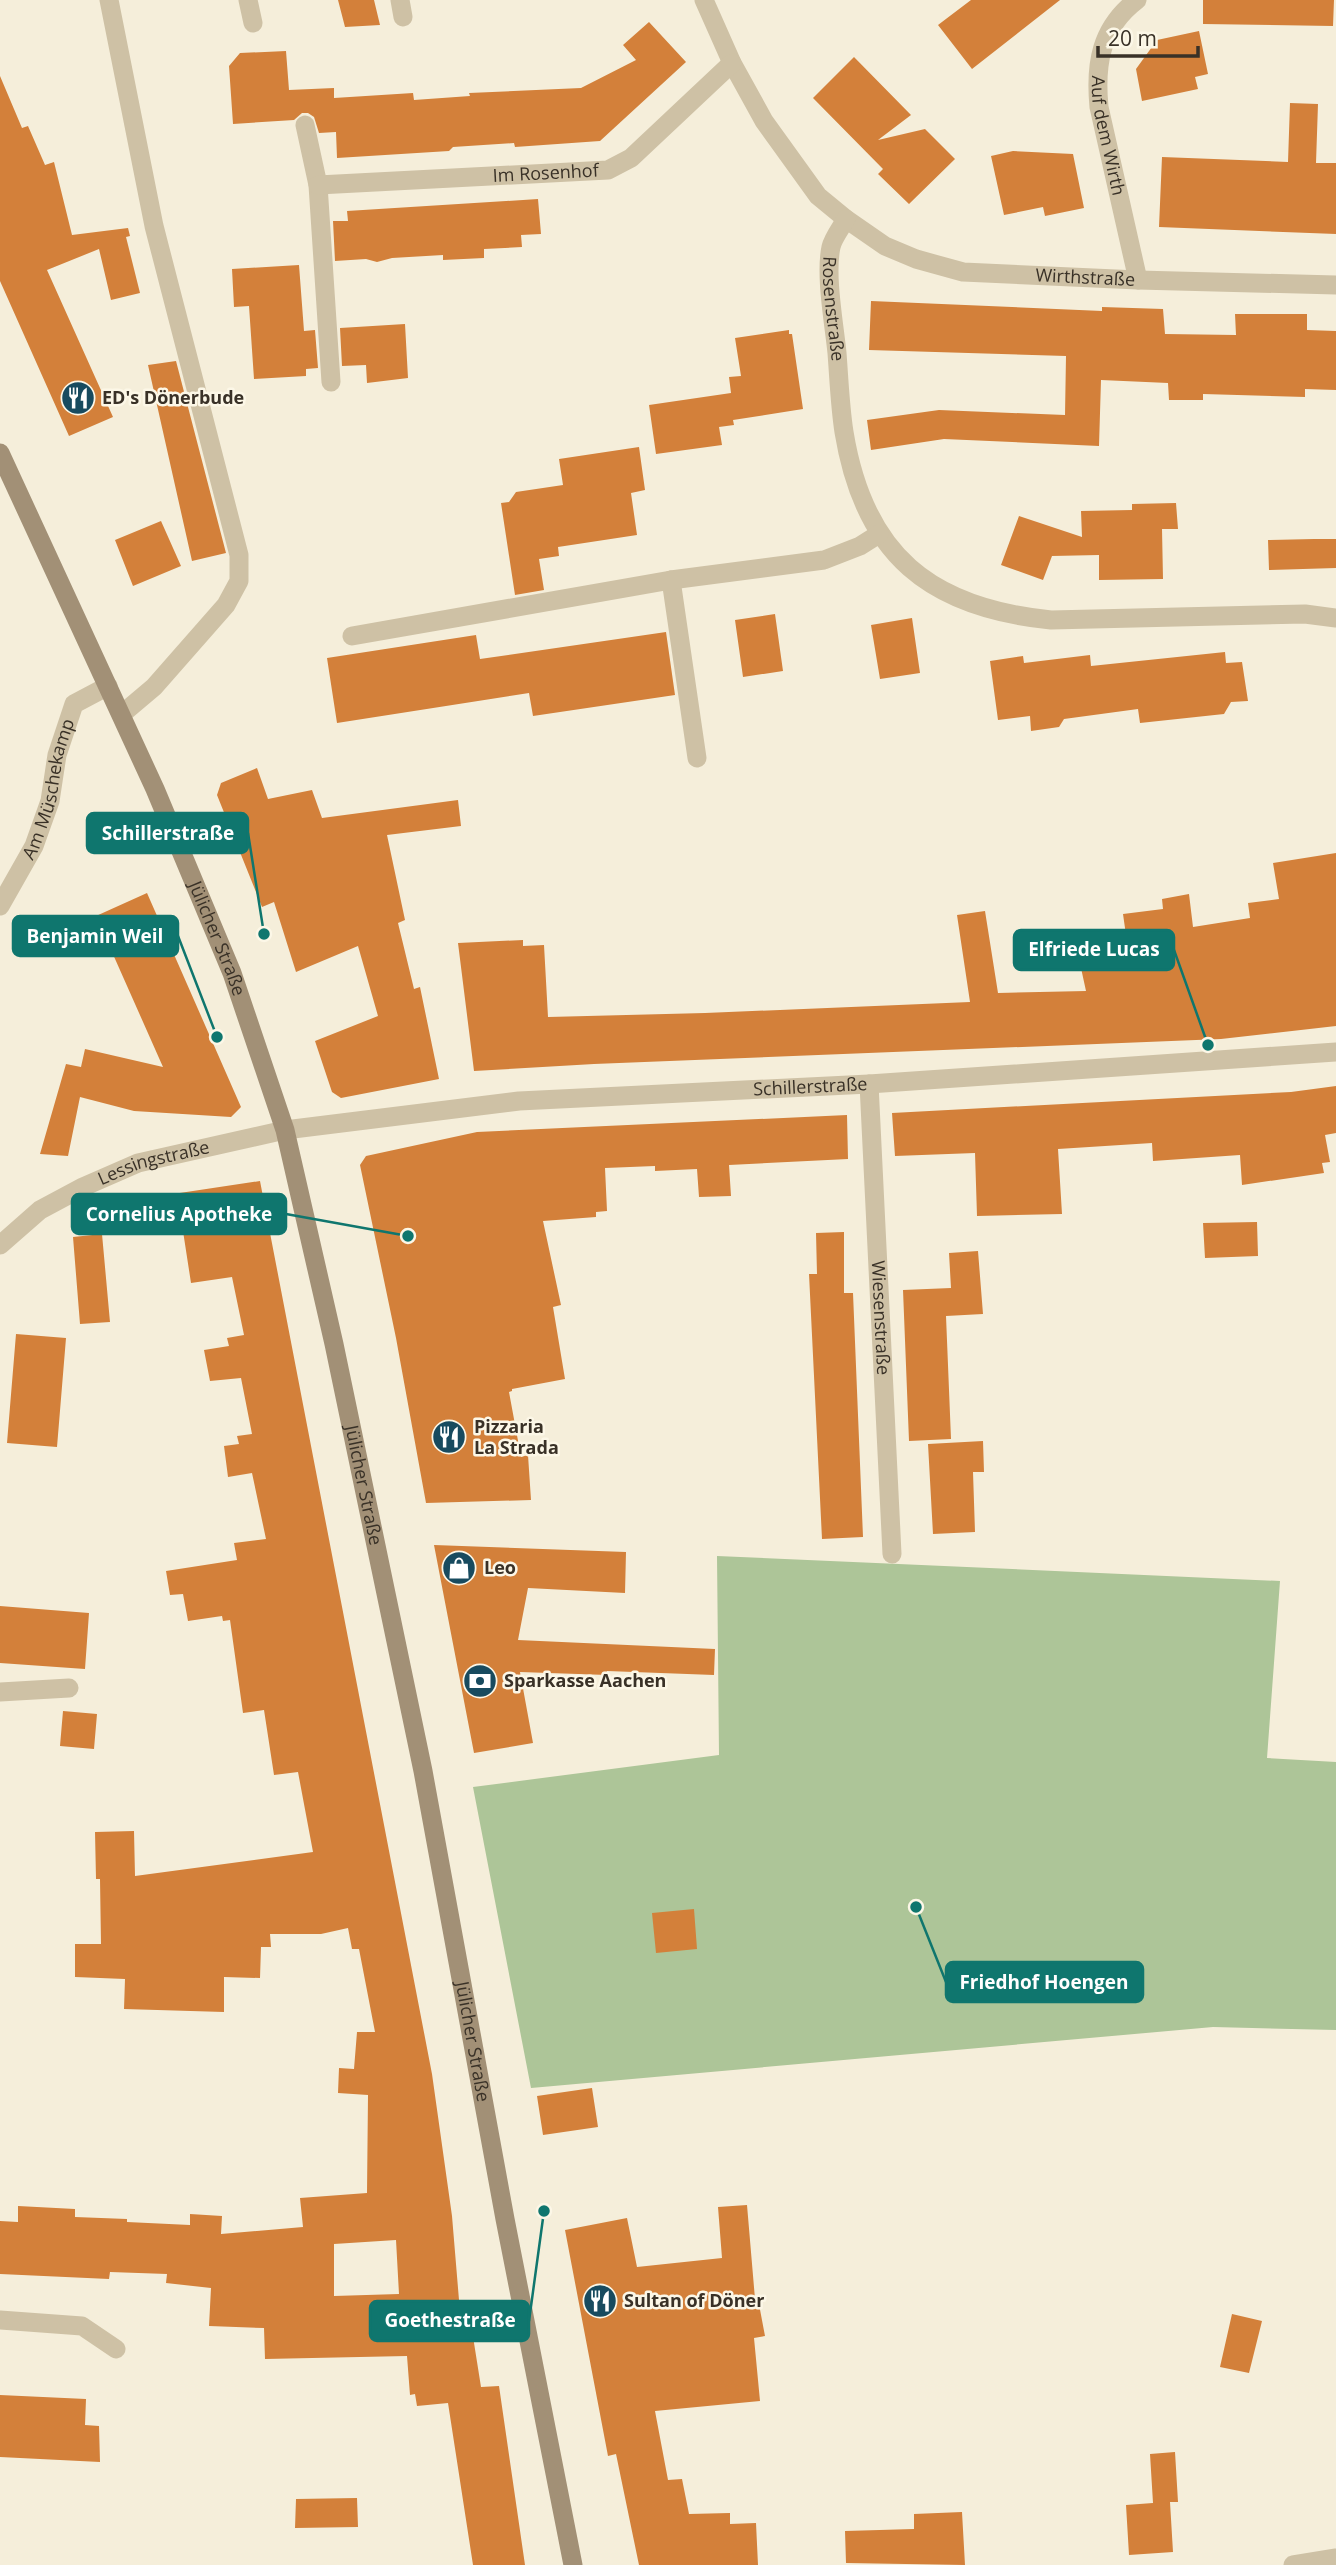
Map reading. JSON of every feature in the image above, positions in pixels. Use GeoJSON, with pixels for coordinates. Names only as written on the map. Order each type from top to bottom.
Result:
{"type":"FeatureCollection","features":[{"type":"Feature","properties":{"kind":"main road","name":"Jülicher Straße"},"geometry":{"type":"LineString","coordinates":[[0,453],[122,714],[232,973],[285,1130],[334,1343],[423,1771],[505,2218],[573,2565]]}},
{"type":"Feature","properties":{"kind":"street"},"geometry":{"type":"LineString","coordinates":[[109,0],[154,226],[239,555],[239,581],[226,605],[154,687],[122,714]]}},
{"type":"Feature","properties":{"kind":"street"},"geometry":{"type":"LineString","coordinates":[[248,0],[253,23]]}},
{"type":"Feature","properties":{"kind":"street"},"geometry":{"type":"LineString","coordinates":[[704,0],[732,63],[764,121],[818,196],[846,219]]}},
{"type":"Feature","properties":{"kind":"street","name":"Auf dem Wirth"},"geometry":{"type":"LineString","coordinates":[[1137,0],[1115,25],[1100,52],[1097,81],[1099,107],[1138,280]]}},
{"type":"Feature","properties":{"kind":"street","name":"Im Rosenhof"},"geometry":{"type":"LineString","coordinates":[[318,186],[608,170],[631,158],[732,63]]}},
{"type":"Feature","properties":{"kind":"street"},"geometry":{"type":"LineString","coordinates":[[305,125],[318,186],[331,382]]}},
{"type":"Feature","properties":{"kind":"street","name":"Wirthstraße"},"geometry":{"type":"LineString","coordinates":[[846,219],[885,246],[916,259],[963,272],[1336,285]]}},
{"type":"Feature","properties":{"kind":"street","name":"Rosenstraße"},"geometry":{"type":"LineString","coordinates":[[846,219],[831,246],[830,278],[844,432],[866,510],[879,534],[907,567],[940,592],[971,606],[1013,617],[1051,620],[1305,614],[1336,618]]}},
{"type":"Feature","properties":{"kind":"street"},"geometry":{"type":"LineString","coordinates":[[352,636],[671,580],[824,561],[860,546],[879,534]]}},
{"type":"Feature","properties":{"kind":"street"},"geometry":{"type":"LineString","coordinates":[[671,580],[697,758]]}},
{"type":"Feature","properties":{"kind":"street","name":"Am Müschekamp"},"geometry":{"type":"LineString","coordinates":[[0,906],[34,846],[50,801],[57,755],[74,704],[108,686]]}},
{"type":"Feature","properties":{"kind":"street","name":"Schillerstraße"},"geometry":{"type":"LineString","coordinates":[[285,1130],[519,1101],[869,1084],[1336,1052]]}},
{"type":"Feature","properties":{"kind":"street","name":"Wiesenstraße"},"geometry":{"type":"LineString","coordinates":[[869,1084],[892,1554]]}},
{"type":"Feature","properties":{"kind":"street","name":"Lessingstraße"},"geometry":{"type":"LineString","coordinates":[[0,1245],[40,1210],[83,1186],[138,1163],[285,1130]]}},
{"type":"Feature","properties":{"kind":"street"},"geometry":{"type":"LineString","coordinates":[[0,1692],[69,1688]]}},
{"type":"Feature","properties":{"kind":"street"},"geometry":{"type":"LineString","coordinates":[[0,2320],[82,2326],[116,2350]]}},
{"type":"Feature","properties":{"kind":"street"},"geometry":{"type":"LineString","coordinates":[[1293,2565],[1336,2558]]}},
{"type":"Feature","properties":{"kind":"green space"},"geometry":{"type":"Polygon","coordinates":[[[717,1556],[1280,1581],[1267,1758],[1336,1762],[1336,2030],[1213,2027],[531,2088],[473,1787],[719,1755],[717,1556]]]}},
{"type":"Feature","properties":{"kind":"building"},"geometry":{"type":"Polygon","coordinates":[[[338,0],[374,0],[380,25],[345,27],[338,0]]]}},
{"type":"Feature","properties":{"kind":"building"},"geometry":{"type":"Polygon","coordinates":[[[971,0],[1060,0],[972,69],[938,25],[971,0]]]}},
{"type":"Feature","properties":{"kind":"building"},"geometry":{"type":"Polygon","coordinates":[[[1203,0],[1334,0],[1333,26],[1203,24],[1203,0]]]}},
{"type":"Feature","properties":{"kind":"building"},"geometry":{"type":"Polygon","coordinates":[[[649,22],[686,62],[600,141],[515,147],[514,143],[453,147],[449,151],[337,158],[336,132],[319,133],[314,117],[308,113],[302,113],[294,120],[233,124],[229,66],[240,53],[286,51],[289,90],[334,88],[334,98],[413,93],[414,100],[470,96],[469,93],[581,88],[636,60],[623,45],[649,22]]]}},
{"type":"Feature","properties":{"kind":"building"},"geometry":{"type":"Polygon","coordinates":[[[1199,31],[1208,74],[1195,77],[1198,89],[1142,101],[1136,69],[1157,40],[1199,31]]]}},
{"type":"Feature","properties":{"kind":"building"},"geometry":{"type":"Polygon","coordinates":[[[854,57],[911,115],[878,140],[925,129],[955,159],[909,204],[878,174],[883,169],[813,98],[854,57]]]}},
{"type":"Feature","properties":{"kind":"building"},"geometry":{"type":"Polygon","coordinates":[[[0,76],[22,128],[28,126],[45,165],[54,162],[72,235],[128,228],[130,236],[126,237],[140,293],[111,300],[99,249],[47,270],[113,417],[69,436],[0,281],[0,76]]]}},
{"type":"Feature","properties":{"kind":"building"},"geometry":{"type":"Polygon","coordinates":[[[1290,103],[1318,104],[1316,163],[1336,163],[1336,234],[1159,227],[1162,157],[1288,162],[1290,103]]]}},
{"type":"Feature","properties":{"kind":"building"},"geometry":{"type":"Polygon","coordinates":[[[1013,151],[1073,154],[1084,208],[1045,216],[1043,207],[1004,215],[991,156],[1013,151]]]}},
{"type":"Feature","properties":{"kind":"building"},"geometry":{"type":"Polygon","coordinates":[[[538,199],[541,234],[521,235],[522,247],[484,249],[484,258],[443,260],[443,255],[392,258],[377,262],[366,259],[335,261],[333,221],[348,221],[347,211],[538,199]]]}},
{"type":"Feature","properties":{"kind":"building"},"geometry":{"type":"Polygon","coordinates":[[[299,265],[304,331],[315,330],[318,368],[306,369],[306,376],[254,379],[249,306],[234,307],[232,269],[299,265]]]}},
{"type":"Feature","properties":{"kind":"building"},"geometry":{"type":"Polygon","coordinates":[[[871,301],[1102,311],[1102,307],[1163,309],[1165,334],[1236,335],[1235,314],[1307,314],[1307,330],[1336,331],[1336,390],[1305,389],[1305,397],[1203,394],[1203,400],[1169,400],[1168,383],[1101,380],[1099,446],[944,439],[871,450],[867,420],[939,410],[1065,415],[1066,356],[869,350],[871,301]]]}},
{"type":"Feature","properties":{"kind":"building"},"geometry":{"type":"Polygon","coordinates":[[[405,324],[408,378],[367,383],[366,365],[342,366],[340,328],[405,324]]]}},
{"type":"Feature","properties":{"kind":"building"},"geometry":{"type":"Polygon","coordinates":[[[789,330],[789,334],[792,334],[803,409],[733,420],[734,425],[719,427],[722,445],[656,454],[649,405],[731,393],[729,377],[741,376],[735,338],[789,330]]]}},
{"type":"Feature","properties":{"kind":"building"},"geometry":{"type":"Polygon","coordinates":[[[176,361],[226,553],[192,561],[148,365],[176,361]]]}},
{"type":"Feature","properties":{"kind":"building"},"geometry":{"type":"Polygon","coordinates":[[[639,447],[645,490],[631,493],[637,535],[558,547],[559,556],[539,559],[544,590],[515,595],[501,503],[509,502],[516,492],[563,485],[559,459],[639,447]]]}},
{"type":"Feature","properties":{"kind":"building"},"geometry":{"type":"Polygon","coordinates":[[[1176,503],[1178,529],[1162,529],[1163,579],[1099,580],[1099,555],[1052,556],[1043,580],[1001,565],[1019,516],[1082,537],[1081,511],[1132,510],[1132,504],[1176,503]]]}},
{"type":"Feature","properties":{"kind":"building"},"geometry":{"type":"Polygon","coordinates":[[[161,521],[181,566],[133,586],[115,540],[161,521]]]}},
{"type":"Feature","properties":{"kind":"building"},"geometry":{"type":"Polygon","coordinates":[[[1336,539],[1336,568],[1269,570],[1268,540],[1336,539]]]}},
{"type":"Feature","properties":{"kind":"building"},"geometry":{"type":"Polygon","coordinates":[[[775,614],[783,671],[743,677],[735,620],[775,614]]]}},
{"type":"Feature","properties":{"kind":"building"},"geometry":{"type":"Polygon","coordinates":[[[912,618],[920,673],[880,679],[871,625],[912,618]]]}},
{"type":"Feature","properties":{"kind":"building"},"geometry":{"type":"Polygon","coordinates":[[[666,632],[675,695],[533,716],[529,693],[337,723],[327,658],[476,635],[480,659],[666,632]]]}},
{"type":"Feature","properties":{"kind":"building"},"geometry":{"type":"Polygon","coordinates":[[[1225,652],[1226,663],[1242,662],[1248,701],[1231,702],[1224,714],[1140,723],[1138,709],[1064,719],[1059,727],[1031,731],[1030,716],[998,720],[990,661],[1023,656],[1024,663],[1090,655],[1091,666],[1225,652]]]}},
{"type":"Feature","properties":{"kind":"building"},"geometry":{"type":"Polygon","coordinates":[[[257,768],[268,799],[312,790],[322,818],[458,800],[461,826],[387,835],[405,920],[398,923],[414,989],[420,987],[439,1079],[341,1098],[332,1092],[315,1041],[378,1016],[358,946],[296,972],[274,902],[262,907],[217,795],[221,783],[257,768]]]}},
{"type":"Feature","properties":{"kind":"building"},"geometry":{"type":"Polygon","coordinates":[[[1336,853],[1336,1026],[1221,1039],[474,1071],[458,943],[523,940],[523,946],[544,945],[548,1017],[970,1002],[957,915],[985,911],[998,993],[1086,991],[1081,968],[1112,966],[1109,938],[1126,935],[1123,914],[1163,909],[1162,899],[1189,894],[1193,927],[1250,918],[1248,903],[1279,899],[1273,863],[1336,853]]]}},
{"type":"Feature","properties":{"kind":"building"},"geometry":{"type":"Polygon","coordinates":[[[147,893],[241,1107],[231,1117],[134,1111],[80,1097],[68,1156],[40,1154],[66,1064],[81,1067],[85,1049],[163,1067],[96,916],[147,893]]]}},
{"type":"Feature","properties":{"kind":"building"},"geometry":{"type":"Polygon","coordinates":[[[1336,1086],[1336,1133],[1325,1135],[1330,1162],[1322,1163],[1324,1173],[1242,1185],[1240,1155],[1153,1161],[1152,1143],[1058,1149],[1062,1214],[977,1216],[975,1153],[895,1156],[892,1113],[1291,1092],[1336,1086]]]}},
{"type":"Feature","properties":{"kind":"building"},"geometry":{"type":"Polygon","coordinates":[[[847,1115],[848,1159],[729,1165],[731,1196],[699,1197],[697,1169],[655,1171],[655,1166],[605,1168],[607,1211],[596,1212],[596,1217],[543,1221],[561,1305],[553,1307],[565,1379],[512,1389],[509,1392],[521,1457],[528,1455],[531,1500],[426,1503],[396,1338],[360,1165],[366,1156],[477,1132],[847,1115]]]}},
{"type":"Feature","properties":{"kind":"building"},"geometry":{"type":"Polygon","coordinates":[[[260,1181],[432,2074],[452,2216],[461,2324],[471,2324],[481,2387],[499,2386],[525,2565],[473,2565],[448,2403],[417,2406],[415,2394],[410,2395],[407,2356],[265,2359],[264,2328],[209,2326],[211,2288],[166,2283],[167,2274],[110,2272],[109,2279],[0,2274],[0,2221],[18,2222],[18,2206],[75,2209],[75,2217],[127,2219],[127,2222],[190,2225],[190,2214],[222,2216],[221,2234],[303,2227],[300,2198],[367,2193],[368,2095],[338,2093],[339,2068],[354,2069],[357,2032],[375,2032],[359,1949],[352,1949],[348,1928],[321,1934],[270,1934],[271,1947],[261,1947],[260,1978],[224,1977],[224,2012],[124,2009],[125,1979],[75,1977],[75,1944],[101,1944],[100,1879],[96,1879],[95,1832],[134,1831],[135,1876],[313,1852],[298,1772],[274,1775],[264,1710],[243,1713],[230,1620],[223,1621],[222,1616],[188,1621],[183,1594],[170,1595],[166,1571],[237,1560],[234,1543],[266,1539],[252,1473],[228,1477],[224,1446],[239,1444],[237,1436],[252,1434],[241,1378],[210,1381],[204,1350],[229,1346],[227,1338],[244,1335],[232,1277],[191,1283],[181,1218],[102,1230],[100,1205],[260,1181]],[[396,2240],[334,2244],[334,2296],[399,2294],[396,2240]]]}},
{"type":"Feature","properties":{"kind":"building"},"geometry":{"type":"Polygon","coordinates":[[[1257,1222],[1258,1256],[1205,1258],[1203,1223],[1257,1222]]]}},
{"type":"Feature","properties":{"kind":"building"},"geometry":{"type":"Polygon","coordinates":[[[844,1232],[844,1293],[853,1293],[863,1537],[822,1539],[809,1274],[817,1274],[816,1233],[844,1232]]]}},
{"type":"Feature","properties":{"kind":"building"},"geometry":{"type":"Polygon","coordinates":[[[102,1234],[110,1322],[80,1324],[73,1237],[102,1234]]]}},
{"type":"Feature","properties":{"kind":"building"},"geometry":{"type":"Polygon","coordinates":[[[978,1251],[983,1314],[946,1316],[951,1439],[909,1441],[903,1290],[951,1288],[949,1253],[978,1251]]]}},
{"type":"Feature","properties":{"kind":"building"},"geometry":{"type":"Polygon","coordinates":[[[16,1334],[66,1338],[57,1447],[7,1443],[16,1334]]]}},
{"type":"Feature","properties":{"kind":"building"},"geometry":{"type":"Polygon","coordinates":[[[983,1441],[984,1472],[973,1472],[975,1532],[933,1534],[928,1444],[983,1441]]]}},
{"type":"Feature","properties":{"kind":"building"},"geometry":{"type":"Polygon","coordinates":[[[434,1545],[626,1552],[625,1593],[528,1588],[518,1640],[715,1649],[714,1675],[607,1671],[607,1675],[520,1672],[533,1743],[474,1753],[434,1545]]]}},
{"type":"Feature","properties":{"kind":"building"},"geometry":{"type":"Polygon","coordinates":[[[0,1606],[89,1613],[85,1669],[0,1663],[0,1606]]]}},
{"type":"Feature","properties":{"kind":"building"},"geometry":{"type":"Polygon","coordinates":[[[63,1711],[97,1714],[94,1749],[60,1746],[63,1711]]]}},
{"type":"Feature","properties":{"kind":"building"},"geometry":{"type":"Polygon","coordinates":[[[694,1909],[697,1949],[656,1953],[652,1913],[694,1909]]]}},
{"type":"Feature","properties":{"kind":"building"},"geometry":{"type":"Polygon","coordinates":[[[592,2088],[598,2127],[543,2135],[537,2096],[592,2088]]]}},
{"type":"Feature","properties":{"kind":"building"},"geometry":{"type":"Polygon","coordinates":[[[747,2205],[755,2299],[758,2299],[765,2336],[754,2338],[760,2401],[655,2411],[668,2480],[682,2479],[689,2514],[730,2513],[730,2524],[756,2523],[758,2565],[639,2565],[616,2454],[608,2456],[565,2230],[627,2218],[637,2267],[722,2258],[718,2207],[747,2205]]]}},
{"type":"Feature","properties":{"kind":"building"},"geometry":{"type":"Polygon","coordinates":[[[1232,2314],[1262,2321],[1249,2373],[1220,2367],[1232,2314]]]}},
{"type":"Feature","properties":{"kind":"building"},"geometry":{"type":"Polygon","coordinates":[[[0,2395],[86,2399],[85,2425],[99,2426],[100,2462],[0,2457],[0,2395]]]}},
{"type":"Feature","properties":{"kind":"building"},"geometry":{"type":"Polygon","coordinates":[[[1175,2452],[1178,2502],[1170,2502],[1173,2552],[1129,2555],[1126,2505],[1153,2503],[1150,2454],[1175,2452]]]}},
{"type":"Feature","properties":{"kind":"building"},"geometry":{"type":"Polygon","coordinates":[[[357,2498],[358,2527],[295,2528],[296,2499],[357,2498]]]}},
{"type":"Feature","properties":{"kind":"building"},"geometry":{"type":"Polygon","coordinates":[[[962,2512],[965,2565],[846,2563],[845,2531],[914,2529],[914,2514],[962,2512]]]}},
{"type":"Feature","properties":{"kind":"place","name":"ED's Dönerbude"},"geometry":{"type":"Point","coordinates":[78,398]}},
{"type":"Feature","properties":{"kind":"place","name":"Schillerstraße"},"geometry":{"type":"Point","coordinates":[264,934]}},
{"type":"Feature","properties":{"kind":"place","name":"Benjamin Weil"},"geometry":{"type":"Point","coordinates":[217,1037]}},
{"type":"Feature","properties":{"kind":"place","name":"Elfriede Lucas"},"geometry":{"type":"Point","coordinates":[1208,1045]}},
{"type":"Feature","properties":{"kind":"place","name":"Cornelius Apotheke"},"geometry":{"type":"Point","coordinates":[408,1236]}},
{"type":"Feature","properties":{"kind":"place","name":"Pizzaria La Strada"},"geometry":{"type":"Point","coordinates":[449,1437]}},
{"type":"Feature","properties":{"kind":"place","name":"Leo"},"geometry":{"type":"Point","coordinates":[459,1568]}},
{"type":"Feature","properties":{"kind":"place","name":"Sparkasse Aachen"},"geometry":{"type":"Point","coordinates":[480,1681]}},
{"type":"Feature","properties":{"kind":"place","name":"Friedhof Hoengen"},"geometry":{"type":"Point","coordinates":[916,1907]}},
{"type":"Feature","properties":{"kind":"place","name":"Goethestraße"},"geometry":{"type":"Point","coordinates":[544,2211]}},
{"type":"Feature","properties":{"kind":"place","name":"Sultan of Döner"},"geometry":{"type":"Point","coordinates":[600,2301]}}]}
